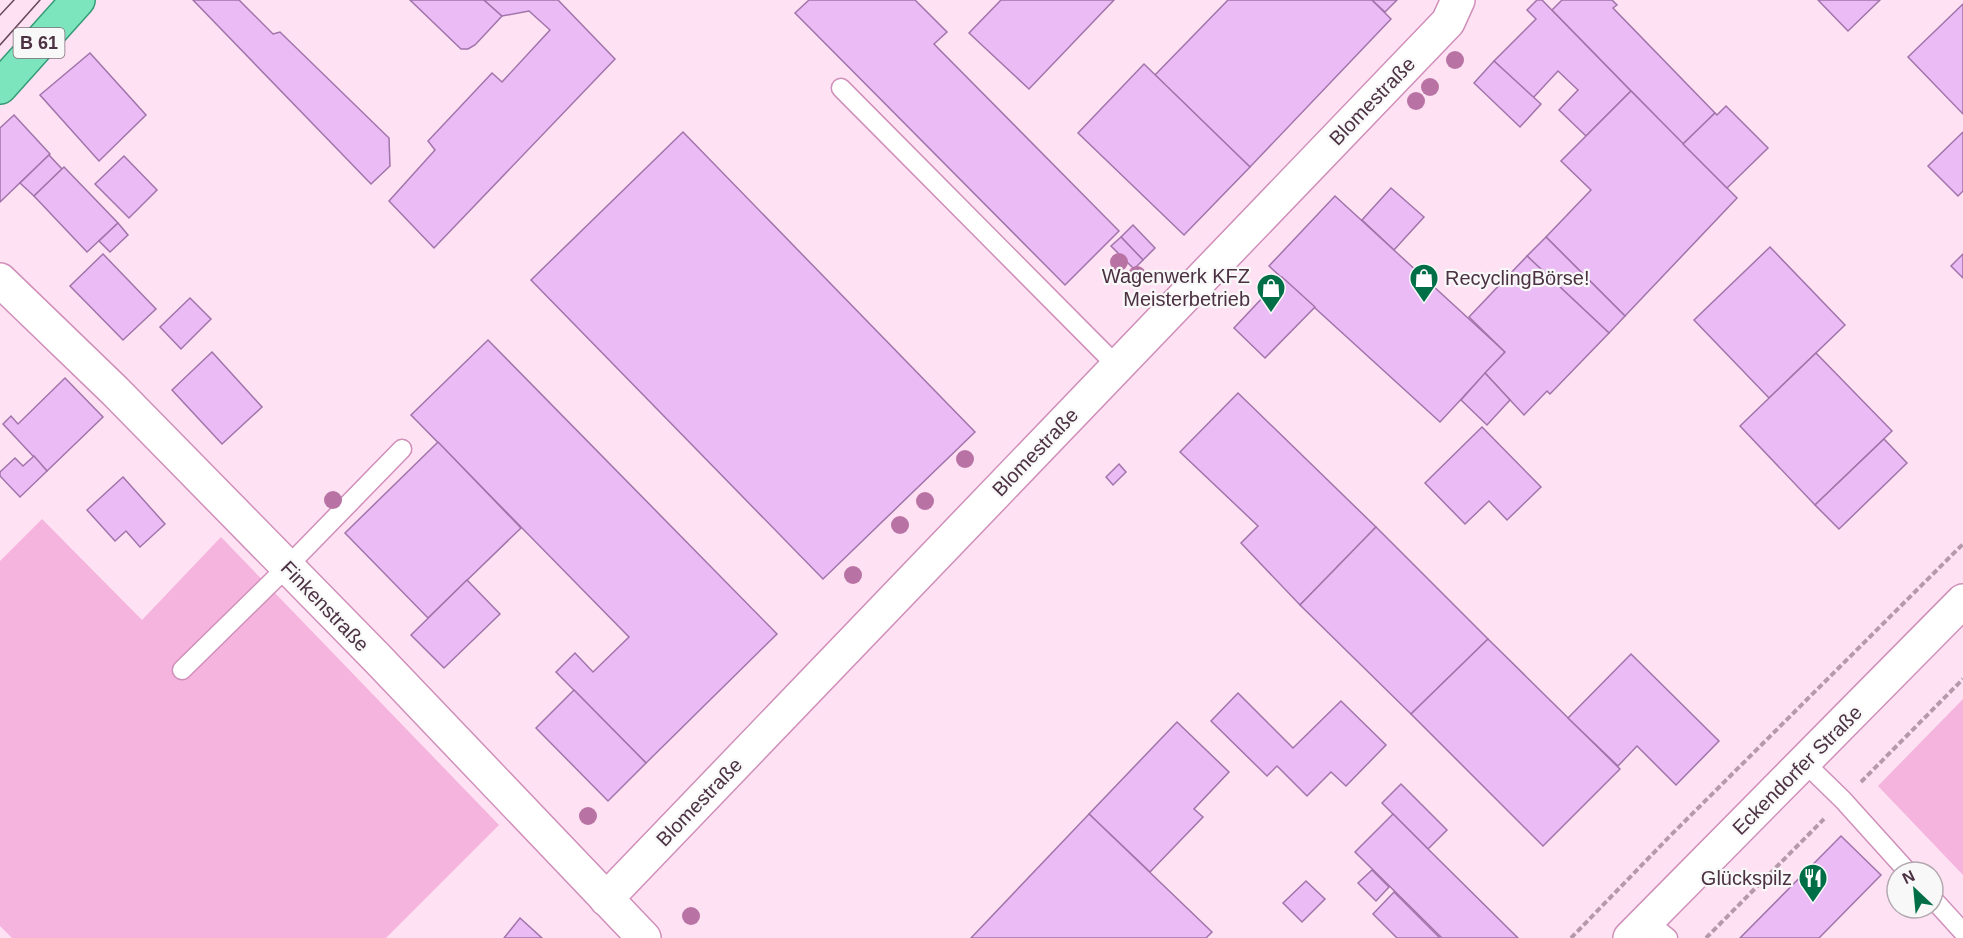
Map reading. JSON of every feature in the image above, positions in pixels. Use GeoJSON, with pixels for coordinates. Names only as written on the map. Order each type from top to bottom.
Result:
{"type":"FeatureCollection","features":[{"type":"Feature","properties":{"kind":"main road","name":"B 61"},"geometry":{"type":"LineString","coordinates":[[0,87],[78,0]]}},
{"type":"Feature","properties":{"kind":"street","name":"Blomestraße"},"geometry":{"type":"LineString","coordinates":[[606,899],[1448,22],[1458,0]]}},
{"type":"Feature","properties":{"kind":"street","name":"Finkenstraße"},"geometry":{"type":"LineString","coordinates":[[0,280],[90,367],[377,658],[644,938]]}},
{"type":"Feature","properties":{"kind":"street","name":"Eckendorfer Straße"},"geometry":{"type":"LineString","coordinates":[[1648,932],[1804,762],[1963,601]]}},
{"type":"Feature","properties":{"kind":"lane"},"geometry":{"type":"LineString","coordinates":[[841,88],[1117,366]]}},
{"type":"Feature","properties":{"kind":"lane"},"geometry":{"type":"LineString","coordinates":[[182,670],[402,449]]}},
{"type":"Feature","properties":{"kind":"lane"},"geometry":{"type":"LineString","coordinates":[[1804,762],[1843,800],[1897,860]]}},
{"type":"Feature","properties":{"kind":"lane"},"geometry":{"type":"LineString","coordinates":[[1945,912],[1963,932]]}},
{"type":"Feature","properties":{"kind":"path"},"geometry":{"type":"LineString","coordinates":[[1571,938],[1963,544]]}},
{"type":"Feature","properties":{"kind":"shaded area"},"geometry":{"type":"Polygon","coordinates":[[[42,519],[142,620],[221,537],[499,825],[386,938],[12,938],[0,926],[0,561],[42,519]]]}},
{"type":"Feature","properties":{"kind":"shaded area"},"geometry":{"type":"Polygon","coordinates":[[[1963,699],[1963,875],[1878,786],[1963,699]]]}},
{"type":"Feature","properties":{"kind":"building"},"geometry":{"type":"Polygon","coordinates":[[[193,0],[239,0],[273,34],[280,32],[389,138],[390,166],[371,184],[193,0]]]}},
{"type":"Feature","properties":{"kind":"building"},"geometry":{"type":"Polygon","coordinates":[[[410,0],[484,0],[502,16],[475,45],[468,49],[461,49],[410,0]]]}},
{"type":"Feature","properties":{"kind":"building"},"geometry":{"type":"Polygon","coordinates":[[[484,0],[558,0],[615,59],[434,248],[389,201],[435,150],[428,141],[492,73],[502,82],[550,30],[529,11],[502,16],[484,0]]]}},
{"type":"Feature","properties":{"kind":"building"},"geometry":{"type":"Polygon","coordinates":[[[809,0],[915,0],[947,32],[934,44],[1119,231],[1065,285],[795,13],[809,0]]]}},
{"type":"Feature","properties":{"kind":"building"},"geometry":{"type":"Polygon","coordinates":[[[1001,0],[1114,0],[1029,89],[969,33],[1001,0]]]}},
{"type":"Feature","properties":{"kind":"building"},"geometry":{"type":"Polygon","coordinates":[[[1228,0],[1372,0],[1391,19],[1250,167],[1155,75],[1228,0]]]}},
{"type":"Feature","properties":{"kind":"building"},"geometry":{"type":"Polygon","coordinates":[[[1372,0],[1397,0],[1385,12],[1372,0]]]}},
{"type":"Feature","properties":{"kind":"building"},"geometry":{"type":"Polygon","coordinates":[[[1537,0],[1542,0],[1631,91],[1586,136],[1559,110],[1578,90],[1558,71],[1533,98],[1494,61],[1536,19],[1527,10],[1537,0]]]}},
{"type":"Feature","properties":{"kind":"building"},"geometry":{"type":"Polygon","coordinates":[[[1562,0],[1612,0],[1617,5],[1613,8],[1715,113],[1683,144],[1552,10],[1562,0]]]}},
{"type":"Feature","properties":{"kind":"building"},"geometry":{"type":"Polygon","coordinates":[[[1818,0],[1880,0],[1848,31],[1818,0]]]}},
{"type":"Feature","properties":{"kind":"building"},"geometry":{"type":"Polygon","coordinates":[[[1963,4],[1963,114],[1908,57],[1963,4]]]}},
{"type":"Feature","properties":{"kind":"building"},"geometry":{"type":"Polygon","coordinates":[[[90,53],[146,115],[99,161],[40,95],[90,53]]]}},
{"type":"Feature","properties":{"kind":"building"},"geometry":{"type":"Polygon","coordinates":[[[1494,61],[1541,104],[1520,127],[1474,83],[1494,61]]]}},
{"type":"Feature","properties":{"kind":"building"},"geometry":{"type":"Polygon","coordinates":[[[1144,64],[1250,167],[1184,235],[1078,133],[1144,64]]]}},
{"type":"Feature","properties":{"kind":"building"},"geometry":{"type":"Polygon","coordinates":[[[1631,91],[1737,198],[1625,316],[1546,237],[1591,190],[1561,161],[1631,91]]]}},
{"type":"Feature","properties":{"kind":"building"},"geometry":{"type":"Polygon","coordinates":[[[1726,106],[1768,148],[1727,188],[1683,144],[1715,113],[1717,115],[1726,106]]]}},
{"type":"Feature","properties":{"kind":"building"},"geometry":{"type":"Polygon","coordinates":[[[14,115],[50,154],[0,202],[0,128],[14,115]]]}},
{"type":"Feature","properties":{"kind":"building"},"geometry":{"type":"Polygon","coordinates":[[[683,132],[975,432],[823,579],[531,280],[683,132]]]}},
{"type":"Feature","properties":{"kind":"building"},"geometry":{"type":"Polygon","coordinates":[[[1963,132],[1963,191],[1958,196],[1928,166],[1963,132]]]}},
{"type":"Feature","properties":{"kind":"building"},"geometry":{"type":"Polygon","coordinates":[[[49,155],[62,169],[34,196],[20,183],[49,155]]]}},
{"type":"Feature","properties":{"kind":"building"},"geometry":{"type":"Polygon","coordinates":[[[124,156],[157,190],[129,218],[95,184],[124,156]]]}},
{"type":"Feature","properties":{"kind":"building"},"geometry":{"type":"Polygon","coordinates":[[[64,167],[118,223],[87,252],[34,196],[64,167]]]}},
{"type":"Feature","properties":{"kind":"building"},"geometry":{"type":"Polygon","coordinates":[[[1391,188],[1424,217],[1394,250],[1362,220],[1391,188]]]}},
{"type":"Feature","properties":{"kind":"building"},"geometry":{"type":"Polygon","coordinates":[[[1335,196],[1505,352],[1440,422],[1269,266],[1335,196]]]}},
{"type":"Feature","properties":{"kind":"building"},"geometry":{"type":"Polygon","coordinates":[[[118,223],[128,235],[110,252],[99,241],[118,223]]]}},
{"type":"Feature","properties":{"kind":"building"},"geometry":{"type":"Polygon","coordinates":[[[1133,225],[1155,248],[1143,260],[1121,237],[1133,225]]]}},
{"type":"Feature","properties":{"kind":"building"},"geometry":{"type":"Polygon","coordinates":[[[1121,237],[1143,260],[1134,269],[1111,246],[1121,237]]]}},
{"type":"Feature","properties":{"kind":"building"},"geometry":{"type":"Polygon","coordinates":[[[1546,237],[1625,316],[1609,333],[1527,256],[1546,237]]]}},
{"type":"Feature","properties":{"kind":"building"},"geometry":{"type":"Polygon","coordinates":[[[1770,247],[1845,325],[1769,398],[1694,320],[1770,247]]]}},
{"type":"Feature","properties":{"kind":"building"},"geometry":{"type":"Polygon","coordinates":[[[103,254],[156,309],[123,340],[70,286],[103,254]]]}},
{"type":"Feature","properties":{"kind":"building"},"geometry":{"type":"Polygon","coordinates":[[[1963,254],[1963,278],[1951,266],[1963,254]]]}},
{"type":"Feature","properties":{"kind":"building"},"geometry":{"type":"Polygon","coordinates":[[[1527,256],[1609,333],[1550,394],[1547,391],[1524,415],[1485,373],[1505,352],[1469,317],[1527,256]]]}},
{"type":"Feature","properties":{"kind":"building"},"geometry":{"type":"Polygon","coordinates":[[[1282,277],[1315,307],[1265,358],[1234,328],[1282,277]]]}},
{"type":"Feature","properties":{"kind":"building"},"geometry":{"type":"Polygon","coordinates":[[[190,298],[211,319],[181,349],[160,327],[190,298]]]}},
{"type":"Feature","properties":{"kind":"building"},"geometry":{"type":"Polygon","coordinates":[[[488,340],[777,634],[646,763],[556,672],[575,653],[593,672],[629,637],[411,415],[488,340]]]}},
{"type":"Feature","properties":{"kind":"building"},"geometry":{"type":"Polygon","coordinates":[[[212,352],[262,407],[222,444],[172,390],[212,352]]]}},
{"type":"Feature","properties":{"kind":"building"},"geometry":{"type":"Polygon","coordinates":[[[1816,353],[1892,431],[1815,505],[1740,426],[1816,353]]]}},
{"type":"Feature","properties":{"kind":"building"},"geometry":{"type":"Polygon","coordinates":[[[1485,373],[1510,400],[1487,425],[1461,400],[1485,373]]]}},
{"type":"Feature","properties":{"kind":"building"},"geometry":{"type":"Polygon","coordinates":[[[65,378],[103,417],[47,471],[3,424],[11,416],[18,424],[65,378]]]}},
{"type":"Feature","properties":{"kind":"building"},"geometry":{"type":"Polygon","coordinates":[[[1238,393],[1376,527],[1300,605],[1241,543],[1258,526],[1180,452],[1238,393]]]}},
{"type":"Feature","properties":{"kind":"building"},"geometry":{"type":"Polygon","coordinates":[[[1482,427],[1541,487],[1507,520],[1489,501],[1465,524],[1425,483],[1482,427]]]}},
{"type":"Feature","properties":{"kind":"building"},"geometry":{"type":"Polygon","coordinates":[[[1884,439],[1907,463],[1839,529],[1815,505],[1884,439]]]}},
{"type":"Feature","properties":{"kind":"building"},"geometry":{"type":"Polygon","coordinates":[[[438,442],[521,528],[428,618],[345,533],[438,442]]]}},
{"type":"Feature","properties":{"kind":"building"},"geometry":{"type":"Polygon","coordinates":[[[34,456],[47,471],[20,497],[0,476],[0,472],[15,458],[23,466],[34,456]]]}},
{"type":"Feature","properties":{"kind":"building"},"geometry":{"type":"Polygon","coordinates":[[[1119,464],[1126,472],[1113,485],[1106,477],[1119,464]]]}},
{"type":"Feature","properties":{"kind":"building"},"geometry":{"type":"Polygon","coordinates":[[[123,477],[165,524],[140,547],[126,531],[115,541],[87,510],[123,477]]]}},
{"type":"Feature","properties":{"kind":"building"},"geometry":{"type":"Polygon","coordinates":[[[1376,527],[1488,639],[1411,714],[1300,605],[1376,527]]]}},
{"type":"Feature","properties":{"kind":"building"},"geometry":{"type":"Polygon","coordinates":[[[467,580],[500,614],[444,668],[411,635],[467,580]]]}},
{"type":"Feature","properties":{"kind":"building"},"geometry":{"type":"Polygon","coordinates":[[[1488,639],[1620,769],[1543,846],[1411,714],[1488,639]]]}},
{"type":"Feature","properties":{"kind":"building"},"geometry":{"type":"Polygon","coordinates":[[[1631,654],[1719,741],[1676,785],[1637,746],[1618,766],[1568,718],[1631,654]]]}},
{"type":"Feature","properties":{"kind":"building"},"geometry":{"type":"Polygon","coordinates":[[[574,690],[646,763],[608,801],[536,728],[574,690]]]}},
{"type":"Feature","properties":{"kind":"building"},"geometry":{"type":"Polygon","coordinates":[[[1238,693],[1293,748],[1341,701],[1386,745],[1346,786],[1331,772],[1307,796],[1277,766],[1267,776],[1211,721],[1238,693]]]}},
{"type":"Feature","properties":{"kind":"building"},"geometry":{"type":"Polygon","coordinates":[[[1177,722],[1229,772],[1194,809],[1203,817],[1150,872],[1089,814],[1177,722]]]}},
{"type":"Feature","properties":{"kind":"building"},"geometry":{"type":"Polygon","coordinates":[[[1401,784],[1447,830],[1428,849],[1382,803],[1401,784]]]}},
{"type":"Feature","properties":{"kind":"building"},"geometry":{"type":"Polygon","coordinates":[[[1089,814],[1212,932],[1206,938],[971,938],[1089,814]]]}},
{"type":"Feature","properties":{"kind":"building"},"geometry":{"type":"Polygon","coordinates":[[[1393,814],[1518,938],[1442,938],[1355,852],[1393,814]]]}},
{"type":"Feature","properties":{"kind":"building"},"geometry":{"type":"Polygon","coordinates":[[[1841,836],[1881,875],[1819,938],[1740,938],[1841,836]]]}},
{"type":"Feature","properties":{"kind":"building"},"geometry":{"type":"Polygon","coordinates":[[[1372,870],[1389,887],[1376,901],[1358,883],[1372,870]]]}},
{"type":"Feature","properties":{"kind":"building"},"geometry":{"type":"Polygon","coordinates":[[[1306,881],[1325,899],[1302,922],[1283,903],[1306,881]]]}},
{"type":"Feature","properties":{"kind":"building"},"geometry":{"type":"Polygon","coordinates":[[[1394,892],[1440,938],[1397,938],[1373,914],[1394,892]]]}},
{"type":"Feature","properties":{"kind":"building"},"geometry":{"type":"Polygon","coordinates":[[[520,918],[542,938],[504,938],[520,918]]]}},
{"type":"Feature","properties":{"kind":"tram line"},"geometry":{"type":"LineString","coordinates":[[0,15],[14,0]]}},
{"type":"Feature","properties":{"kind":"tram line"},"geometry":{"type":"LineString","coordinates":[[0,45],[40,0]]}},
{"type":"Feature","properties":{"kind":"place","name":"RecyclingBörse!"},"geometry":{"type":"Point","coordinates":[1424,304]}},
{"type":"Feature","properties":{"kind":"place","name":"Wagenwerk KFZ Meisterbetrieb"},"geometry":{"type":"Point","coordinates":[1271,314]}},
{"type":"Feature","properties":{"kind":"place","name":"Glückspilz"},"geometry":{"type":"Point","coordinates":[1813,904]}}]}
